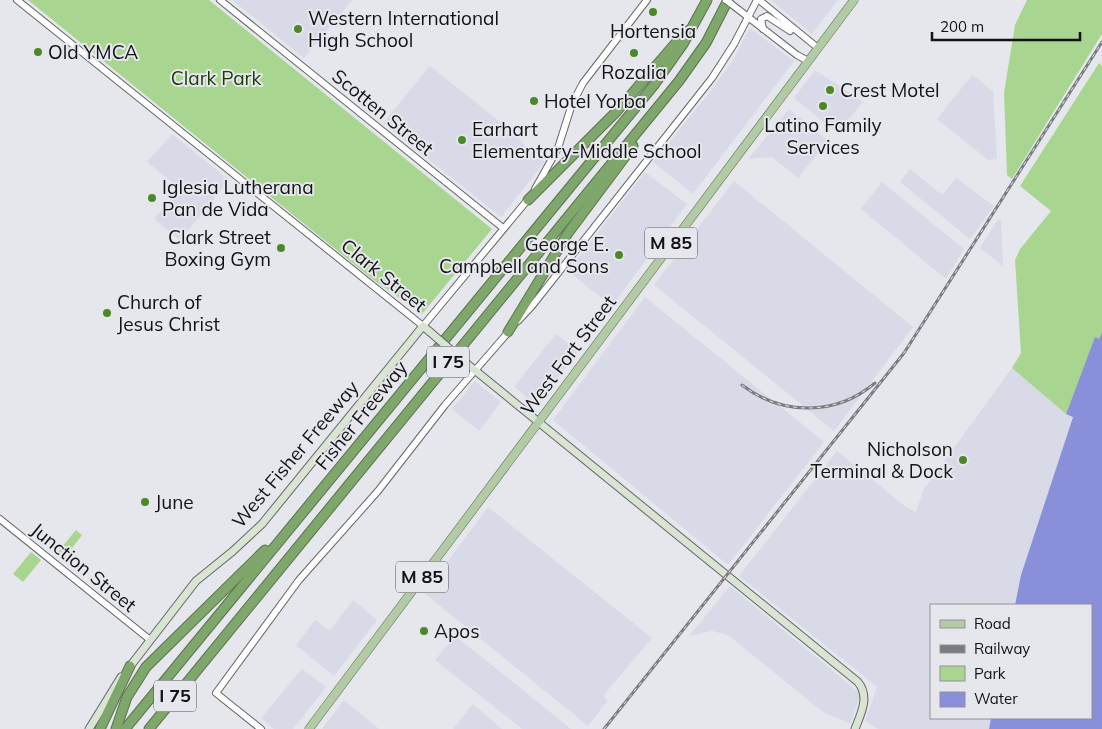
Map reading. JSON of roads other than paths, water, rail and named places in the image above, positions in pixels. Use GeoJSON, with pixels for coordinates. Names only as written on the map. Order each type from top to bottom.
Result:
{"type":"FeatureCollection","features":[{"type":"Feature","properties":{"kind":"highway","name":"Fisher Freeway"},"geometry":{"type":"LineString","coordinates":[[149,729],[657,109],[700,52],[728,0]]}},
{"type":"Feature","properties":{"kind":"highway","name":"Fisher Freeway"},"geometry":{"type":"LineString","coordinates":[[125,729],[654,85],[683,44],[705,3]]}},
{"type":"Feature","properties":{"kind":"highway"},"geometry":{"type":"LineString","coordinates":[[528,200],[645,81],[705,3]]}},
{"type":"Feature","properties":{"kind":"highway"},"geometry":{"type":"LineString","coordinates":[[508,332],[568,233],[630,152],[657,109]]}},
{"type":"Feature","properties":{"kind":"highway"},"geometry":{"type":"LineString","coordinates":[[116,729],[127,697],[139,675],[205,607],[292,524]]}},
{"type":"Feature","properties":{"kind":"highway"},"geometry":{"type":"LineString","coordinates":[[100,729],[130,666]]}},
{"type":"Feature","properties":{"kind":"highway"},"geometry":{"type":"LineString","coordinates":[[157,729],[186,684]]}},
{"type":"Feature","properties":{"kind":"main road","name":"West Fort Street"},"geometry":{"type":"LineString","coordinates":[[308,729],[854,0]]}},
{"type":"Feature","properties":{"kind":"main road","name":"Clark Street"},"geometry":{"type":"LineString","coordinates":[[423,326],[728,578],[858,682],[864,692],[863,708],[855,729]]}},
{"type":"Feature","properties":{"kind":"main road","name":"West Fisher Freeway"},"geometry":{"type":"LineString","coordinates":[[89,729],[149,639],[196,580],[233,551],[262,524],[423,326]]}},
{"type":"Feature","properties":{"kind":"street","name":"Clark Street"},"geometry":{"type":"LineString","coordinates":[[17,0],[423,326]]}},
{"type":"Feature","properties":{"kind":"street","name":"Scotten Street"},"geometry":{"type":"LineString","coordinates":[[220,0],[503,228]]}},
{"type":"Feature","properties":{"kind":"street","name":"West Fisher Freeway"},"geometry":{"type":"LineString","coordinates":[[423,326],[528,200],[546,172],[558,148],[572,104],[590,72],[647,0]]}},
{"type":"Feature","properties":{"kind":"street"},"geometry":{"type":"LineString","coordinates":[[728,0],[796,55],[808,61]]}},
{"type":"Feature","properties":{"kind":"street"},"geometry":{"type":"LineString","coordinates":[[260,729],[216,693],[275,611],[312,564],[378,491],[416,441],[475,370],[532,306],[692,105],[724,60],[758,0],[818,48]]}},
{"type":"Feature","properties":{"kind":"street"},"geometry":{"type":"LineString","coordinates":[[762,29],[761,19],[769,16],[792,33],[807,40]]}},
{"type":"Feature","properties":{"kind":"street","name":"Junction Street"},"geometry":{"type":"LineString","coordinates":[[0,519],[149,639]]}},
{"type":"Feature","properties":{"kind":"water"},"geometry":{"type":"Polygon","coordinates":[[[1102,332],[1102,729],[989,729],[991,719],[1092,719],[1092,604],[1015,604],[1021,575],[1073,417],[1066,414],[1095,337],[1099,339],[1102,332]]]}},
{"type":"Feature","properties":{"kind":"railway"},"geometry":{"type":"LineString","coordinates":[[604,729],[904,353],[1102,42]]}},
{"type":"Feature","properties":{"kind":"railway"},"geometry":{"type":"LineString","coordinates":[[742,385],[774,402],[791,407],[809,408],[843,402],[860,394],[875,383]]}},
{"type":"Feature","properties":{"kind":"place","name":"Hortensia"},"geometry":{"type":"Point","coordinates":[653,12]}},
{"type":"Feature","properties":{"kind":"place","name":"Western International High School"},"geometry":{"type":"Point","coordinates":[298,29]}},
{"type":"Feature","properties":{"kind":"place","name":"Old YMCA"},"geometry":{"type":"Point","coordinates":[38,52]}},
{"type":"Feature","properties":{"kind":"place","name":"Rozalia"},"geometry":{"type":"Point","coordinates":[634,53]}},
{"type":"Feature","properties":{"kind":"place","name":"Crest Motel"},"geometry":{"type":"Point","coordinates":[830,90]}},
{"type":"Feature","properties":{"kind":"place","name":"Hotel Yorba"},"geometry":{"type":"Point","coordinates":[534,101]}},
{"type":"Feature","properties":{"kind":"place","name":"Latino Family Services"},"geometry":{"type":"Point","coordinates":[823,106]}},
{"type":"Feature","properties":{"kind":"place","name":"Earhart Elementary-Middle School"},"geometry":{"type":"Point","coordinates":[462,140]}},
{"type":"Feature","properties":{"kind":"place","name":"Iglesia Lutherana Pan de Vida"},"geometry":{"type":"Point","coordinates":[152,198]}},
{"type":"Feature","properties":{"kind":"place","name":"Clark Street Boxing Gym"},"geometry":{"type":"Point","coordinates":[281,248]}},
{"type":"Feature","properties":{"kind":"place","name":"George E. Campbell and Sons"},"geometry":{"type":"Point","coordinates":[619,255]}},
{"type":"Feature","properties":{"kind":"place","name":"Church of Jesus Christ"},"geometry":{"type":"Point","coordinates":[107,313]}},
{"type":"Feature","properties":{"kind":"place","name":"Nicholson Terminal & Dock"},"geometry":{"type":"Point","coordinates":[963,460]}},
{"type":"Feature","properties":{"kind":"place","name":"June"},"geometry":{"type":"Point","coordinates":[145,502]}},
{"type":"Feature","properties":{"kind":"place","name":"Apos"},"geometry":{"type":"Point","coordinates":[424,631]}},
{"type":"Feature","properties":{"kind":"park label","name":"Clark Park"},"geometry":{"type":"Point","coordinates":[216,78]}}]}
